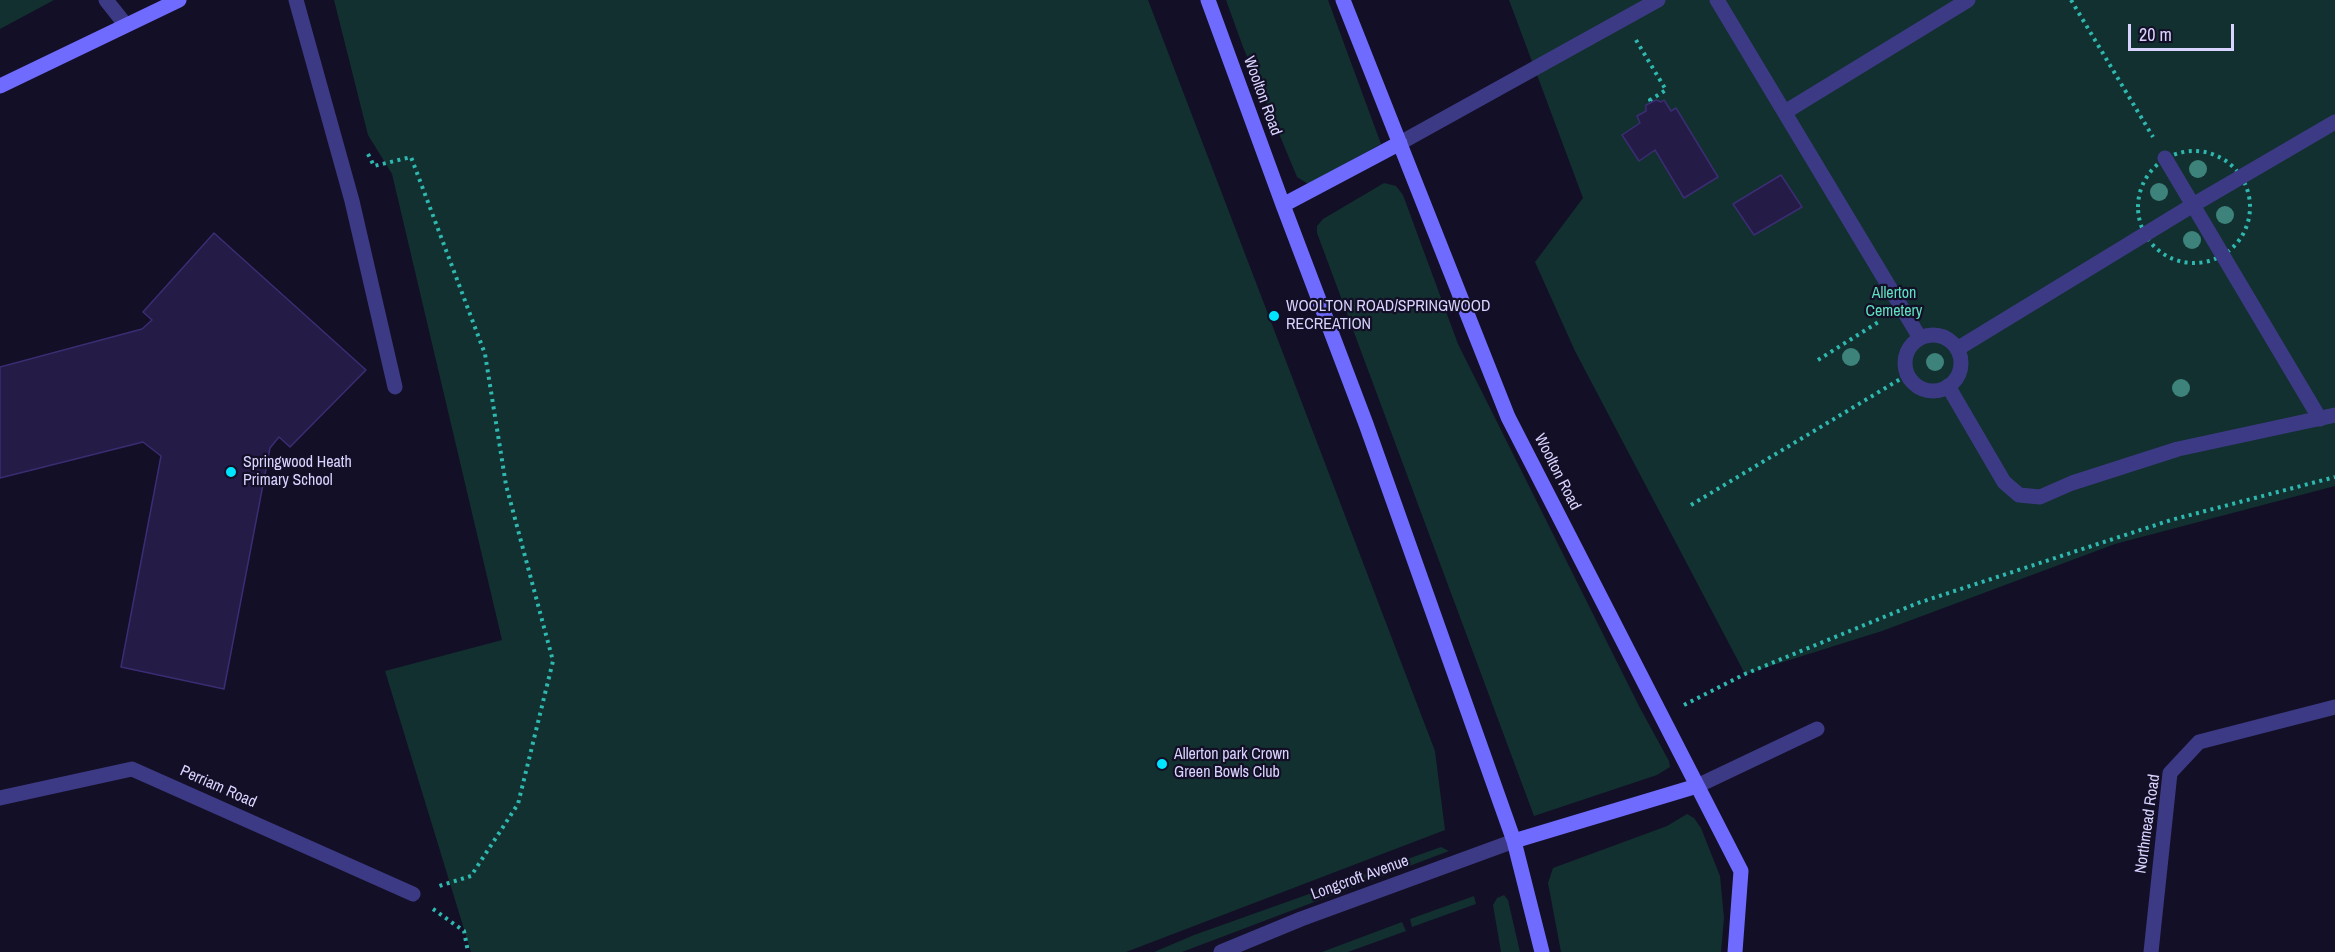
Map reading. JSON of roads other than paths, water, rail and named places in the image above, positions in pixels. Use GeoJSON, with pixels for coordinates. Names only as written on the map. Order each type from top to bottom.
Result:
{"type":"FeatureCollection","features":[{"type":"Feature","properties":{"kind":"main road"},"geometry":{"type":"LineString","coordinates":[[0,86],[179,0]]}},
{"type":"Feature","properties":{"kind":"main road","name":"Woolton Road"},"geometry":{"type":"LineString","coordinates":[[1208,0],[1366,424],[1514,840],[1542,952]]}},
{"type":"Feature","properties":{"kind":"main road","name":"Woolton Road"},"geometry":{"type":"LineString","coordinates":[[1342,0],[1508,417],[1741,871],[1735,952]]}},
{"type":"Feature","properties":{"kind":"main road"},"geometry":{"type":"LineString","coordinates":[[1283,205],[1400,143]]}},
{"type":"Feature","properties":{"kind":"main road"},"geometry":{"type":"LineString","coordinates":[[1514,840],[1698,786]]}},
{"type":"Feature","properties":{"kind":"street"},"geometry":{"type":"LineString","coordinates":[[105,0],[125,24]]}},
{"type":"Feature","properties":{"kind":"street"},"geometry":{"type":"LineString","coordinates":[[296,0],[352,201],[395,387]]}},
{"type":"Feature","properties":{"kind":"street"},"geometry":{"type":"LineString","coordinates":[[1400,143],[1658,0]]}},
{"type":"Feature","properties":{"kind":"street"},"geometry":{"type":"LineString","coordinates":[[1718,0],[1920,338]]}},
{"type":"Feature","properties":{"kind":"street"},"geometry":{"type":"LineString","coordinates":[[1785,112],[1968,0]]}},
{"type":"Feature","properties":{"kind":"street"},"geometry":{"type":"LineString","coordinates":[[1957,349],[2193,205],[2335,122]]}},
{"type":"Feature","properties":{"kind":"street"},"geometry":{"type":"LineString","coordinates":[[2165,158],[2320,419]]}},
{"type":"Feature","properties":{"kind":"street"},"geometry":{"type":"LineString","coordinates":[[1940,335],[1957,349],[1961,360],[1960,369],[1957,377],[1948,386],[1935,391],[1927,391],[1918,387],[1907,375],[1904,365],[1905,356],[1908,348],[1920,338],[1940,335]]}},
{"type":"Feature","properties":{"kind":"street"},"geometry":{"type":"LineString","coordinates":[[1948,386],[2004,482],[2019,495],[2040,498],[2072,483],[2178,449],[2335,415]]}},
{"type":"Feature","properties":{"kind":"street","name":"Northmead Road"},"geometry":{"type":"LineString","coordinates":[[2151,952],[2170,773],[2199,742],[2335,707]]}},
{"type":"Feature","properties":{"kind":"street"},"geometry":{"type":"LineString","coordinates":[[1698,786],[1817,729]]}},
{"type":"Feature","properties":{"kind":"street","name":"Perriam Road"},"geometry":{"type":"LineString","coordinates":[[0,798],[132,769],[413,894]]}},
{"type":"Feature","properties":{"kind":"street","name":"Longcroft Avenue"},"geometry":{"type":"LineString","coordinates":[[1221,952],[1300,919],[1514,840]]}},
{"type":"Feature","properties":{"kind":"place","name":"WOOLTON ROAD/SPRINGWOOD RECREATION"},"geometry":{"type":"Point","coordinates":[1274,316]}},
{"type":"Feature","properties":{"kind":"place","name":"Springwood Heath Primary School"},"geometry":{"type":"Point","coordinates":[231,472]}},
{"type":"Feature","properties":{"kind":"place","name":"Allerton park Crown Green Bowls Club"},"geometry":{"type":"Point","coordinates":[1162,764]}},
{"type":"Feature","properties":{"kind":"park label","name":"Allerton Cemetery"},"geometry":{"type":"Point","coordinates":[1894,303]}}]}
